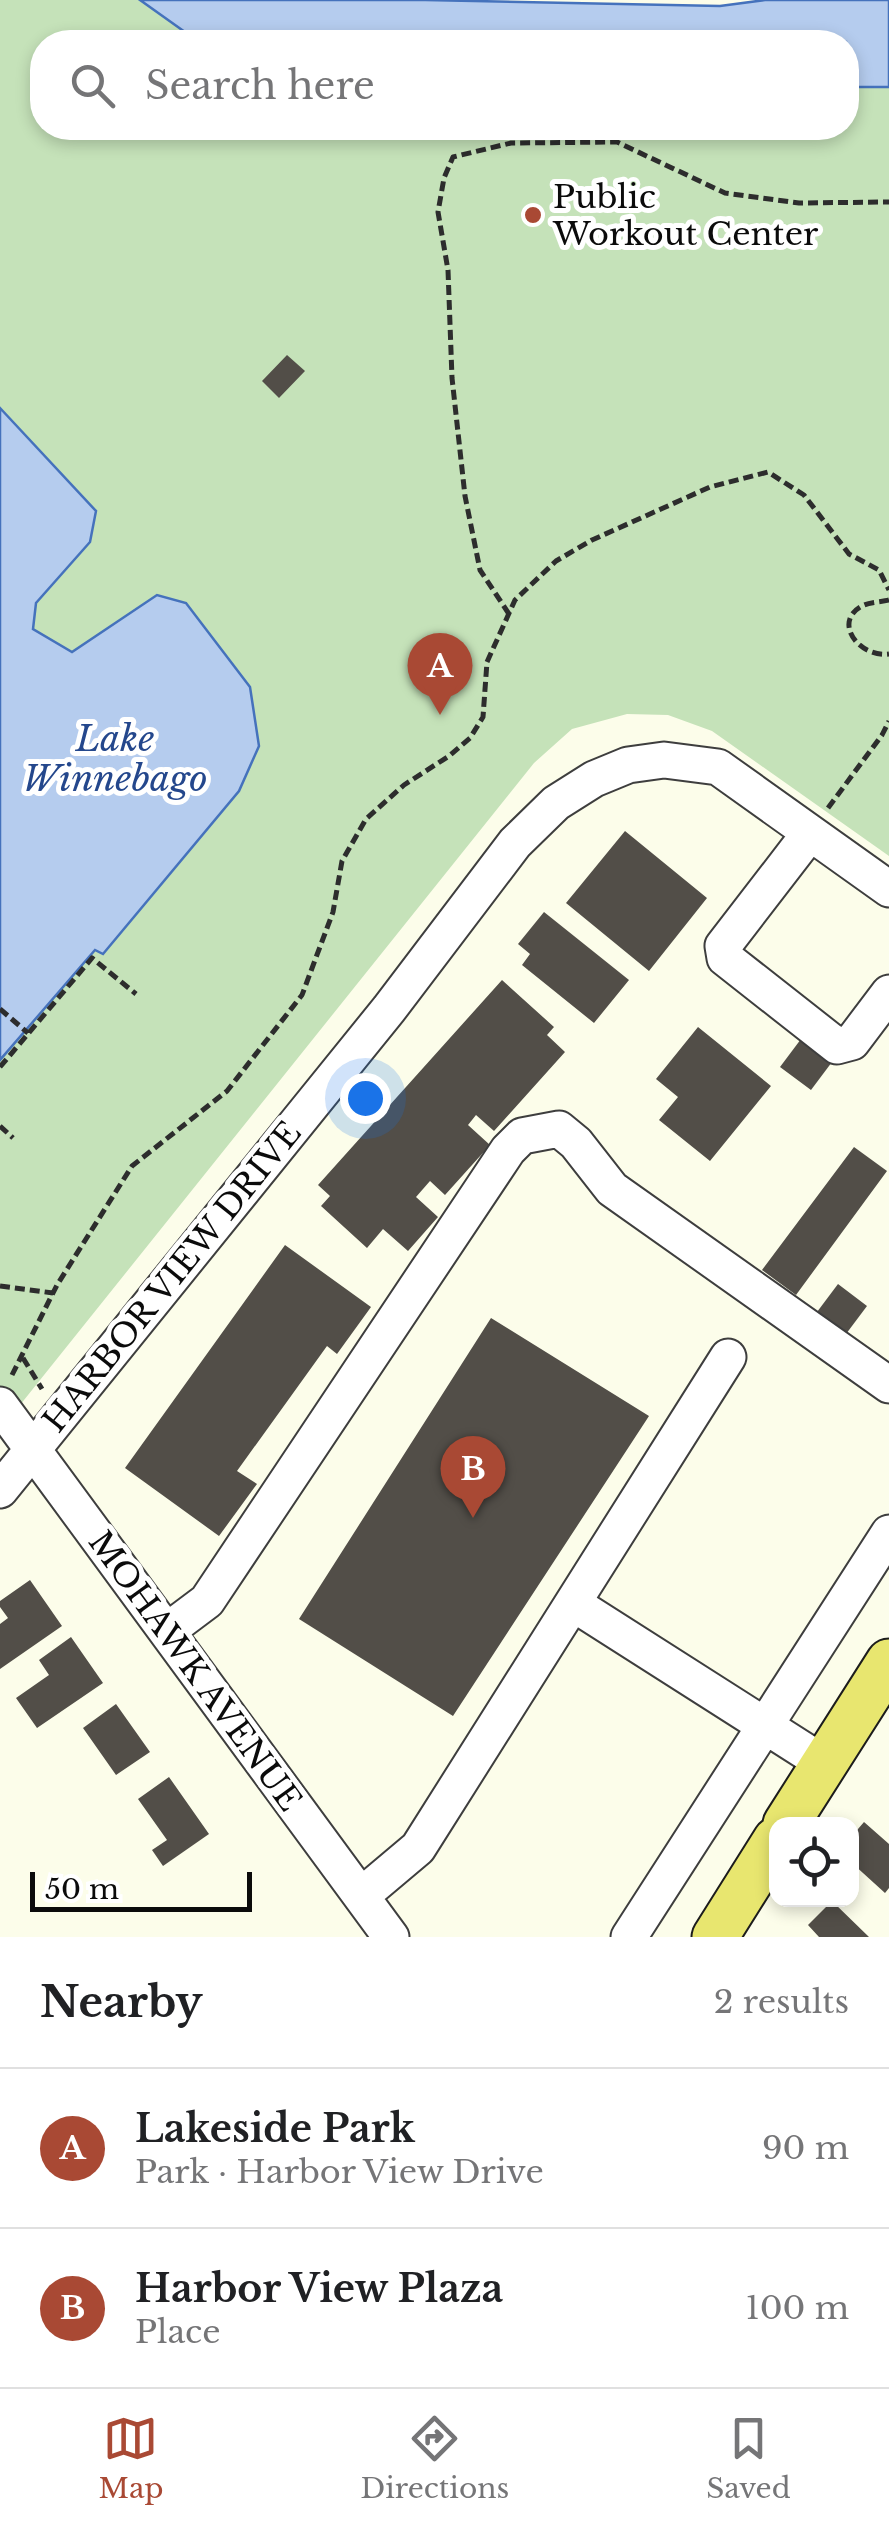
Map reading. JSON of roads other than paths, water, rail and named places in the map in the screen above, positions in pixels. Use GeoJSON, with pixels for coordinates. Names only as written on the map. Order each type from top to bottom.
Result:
{"type":"FeatureCollection","features":[{"type":"Feature","properties":{"kind":"main road"},"geometry":{"type":"LineString","coordinates":[[791,1817],[889,1662]]}},
{"type":"Feature","properties":{"kind":"main road"},"geometry":{"type":"LineString","coordinates":[[715,1937],[769,1851]]}},
{"type":"Feature","properties":{"kind":"street","name":"HARBOR VIEW DRIVE"},"geometry":{"type":"LineString","coordinates":[[0,1490],[389,1008],[515,842],[556,803],[594,778],[628,765],[655,760],[692,761],[718,767],[889,890]]}},
{"type":"Feature","properties":{"kind":"street"},"geometry":{"type":"LineString","coordinates":[[810,833],[723,946],[725,958],[837,1046],[852,1042],[889,993]]}},
{"type":"Feature","properties":{"kind":"street"},"geometry":{"type":"LineString","coordinates":[[166,1631],[207,1600],[508,1150],[522,1136],[559,1129],[576,1143],[612,1189],[889,1385]]}},
{"type":"Feature","properties":{"kind":"street"},"geometry":{"type":"LineString","coordinates":[[360,1896],[418,1848],[728,1357]]}},
{"type":"Feature","properties":{"kind":"street","name":"MOHAWK AVENUE"},"geometry":{"type":"LineString","coordinates":[[4,1394],[33,1447],[391,1937]]}},
{"type":"Feature","properties":{"kind":"street"},"geometry":{"type":"LineString","coordinates":[[629,1937],[889,1533]]}},
{"type":"Feature","properties":{"kind":"street"},"geometry":{"type":"LineString","coordinates":[[574,1604],[825,1764]]}},
{"type":"Feature","properties":{"kind":"water"},"geometry":{"type":"Polygon","coordinates":[[[140,0],[720,6],[765,0],[889,0],[889,87],[859,87],[859,30],[182,30],[140,0]]]}},
{"type":"Feature","properties":{"kind":"water","name":"Lake Winnebago"},"geometry":{"type":"Polygon","coordinates":[[[0,408],[96,511],[90,542],[36,603],[33,629],[72,652],[157,595],[186,603],[250,687],[259,746],[239,791],[103,954],[95,950],[0,1060],[0,408]]]}},
{"type":"Feature","properties":{"kind":"place","name":"Public Workout Center"},"geometry":{"type":"Point","coordinates":[533,215]}},
{"type":"Feature","properties":{"kind":"place","name":"Lakeside Park"},"geometry":{"type":"Point","coordinates":[440,715]}},
{"type":"Feature","properties":{"kind":"place","name":"Harbor View Plaza"},"geometry":{"type":"Point","coordinates":[473,1518]}}]}
